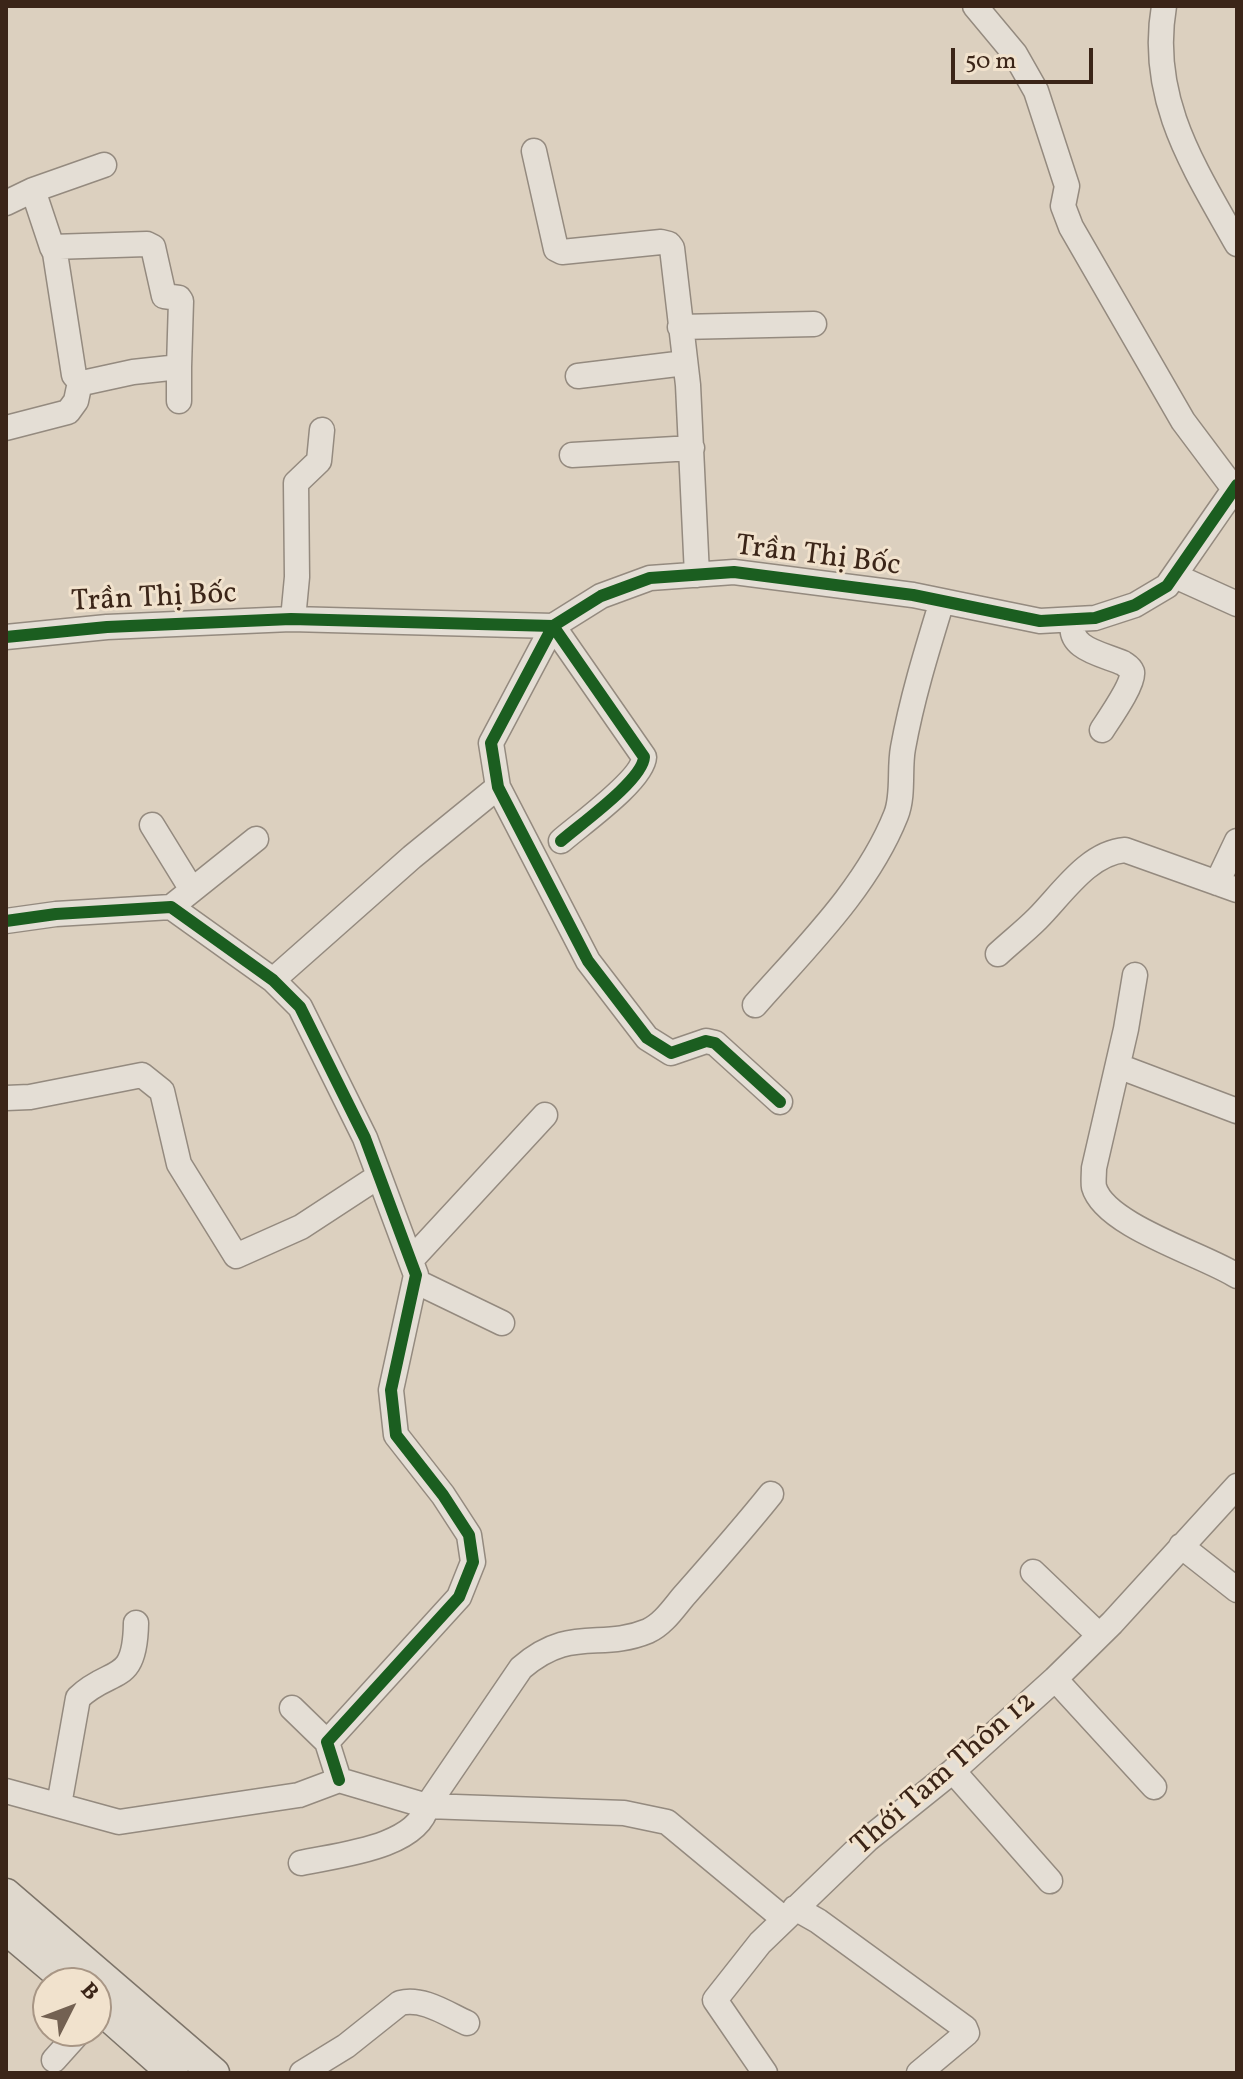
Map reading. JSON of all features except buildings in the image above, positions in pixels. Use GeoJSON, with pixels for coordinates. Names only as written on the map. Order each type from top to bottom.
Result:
{"type":"FeatureCollection","features":[{"type":"Feature","properties":{"kind":"main road"},"geometry":{"type":"LineString","coordinates":[[6,1894],[214,2073]]}},
{"type":"Feature","properties":{"kind":"main road"},"geometry":{"type":"LineString","coordinates":[[6,1929],[51,1967]]}},
{"type":"Feature","properties":{"kind":"main road"},"geometry":{"type":"LineString","coordinates":[[112,2022],[173,2073]]}},
{"type":"Feature","properties":{"kind":"street"},"geometry":{"type":"LineString","coordinates":[[975,6],[1015,54],[1036,91],[1067,186],[1063,206],[1071,227],[1183,421],[1236,487]]}},
{"type":"Feature","properties":{"kind":"street"},"geometry":{"type":"LineString","coordinates":[[1164,6],[1161,52],[1167,104],[1189,159],[1237,244]]}},
{"type":"Feature","properties":{"kind":"street"},"geometry":{"type":"LineString","coordinates":[[534,151],[556,249],[562,252],[661,242],[672,248],[692,448],[697,575]]}},
{"type":"Feature","properties":{"kind":"street"},"geometry":{"type":"LineString","coordinates":[[6,203],[104,165]]}},
{"type":"Feature","properties":{"kind":"street"},"geometry":{"type":"LineString","coordinates":[[33,190],[52,247],[74,375],[80,382]]}},
{"type":"Feature","properties":{"kind":"street"},"geometry":{"type":"LineString","coordinates":[[52,247],[147,244],[153,247],[164,296],[181,301],[179,401]]}},
{"type":"Feature","properties":{"kind":"street"},"geometry":{"type":"LineString","coordinates":[[680,327],[814,324]]}},
{"type":"Feature","properties":{"kind":"street"},"geometry":{"type":"LineString","coordinates":[[578,376],[685,363]]}},
{"type":"Feature","properties":{"kind":"street"},"geometry":{"type":"LineString","coordinates":[[80,382],[179,367]]}},
{"type":"Feature","properties":{"kind":"street"},"geometry":{"type":"LineString","coordinates":[[6,428],[68,412],[76,401],[80,382]]}},
{"type":"Feature","properties":{"kind":"street"},"geometry":{"type":"LineString","coordinates":[[293,619],[297,577],[296,483],[319,461],[322,430]]}},
{"type":"Feature","properties":{"kind":"street"},"geometry":{"type":"LineString","coordinates":[[572,455],[692,448]]}},
{"type":"Feature","properties":{"kind":"street","name":"Trần Thị Bốc"},"geometry":{"type":"LineString","coordinates":[[6,637],[107,627],[293,619],[553,626],[601,596],[650,578],[734,572],[942,601],[1040,621],[1095,618],[1135,605],[1167,586],[1236,487]]}},
{"type":"Feature","properties":{"kind":"street"},"geometry":{"type":"LineString","coordinates":[[1175,576],[1237,604]]}},
{"type":"Feature","properties":{"kind":"street"},"geometry":{"type":"LineString","coordinates":[[755,1005],[831,918],[870,864],[898,812],[902,753],[912,702],[942,601]]}},
{"type":"Feature","properties":{"kind":"street"},"geometry":{"type":"LineString","coordinates":[[1074,620],[1071,632],[1075,641],[1123,663],[1132,675],[1130,684],[1102,730]]}},
{"type":"Feature","properties":{"kind":"street"},"geometry":{"type":"LineString","coordinates":[[561,841],[629,782],[644,763],[644,757],[553,626],[491,743],[498,787],[588,961],[647,1038],[671,1053],[706,1041],[715,1043],[780,1102]]}},
{"type":"Feature","properties":{"kind":"street"},"geometry":{"type":"LineString","coordinates":[[273,980],[412,857],[498,787]]}},
{"type":"Feature","properties":{"kind":"street"},"geometry":{"type":"LineString","coordinates":[[152,825],[192,890]]}},
{"type":"Feature","properties":{"kind":"street"},"geometry":{"type":"LineString","coordinates":[[6,921],[56,914],[171,907],[256,839]]}},
{"type":"Feature","properties":{"kind":"street"},"geometry":{"type":"LineString","coordinates":[[998,954],[1089,866],[1115,851],[1125,850],[1227,887],[1237,841]]}},
{"type":"Feature","properties":{"kind":"street"},"geometry":{"type":"LineString","coordinates":[[171,907],[273,980],[300,1007],[365,1138],[413,1270],[502,1323]]}},
{"type":"Feature","properties":{"kind":"street"},"geometry":{"type":"LineString","coordinates":[[1135,975],[1094,1168],[1094,1188],[1116,1214],[1171,1247],[1237,1276]]}},
{"type":"Feature","properties":{"kind":"street"},"geometry":{"type":"LineString","coordinates":[[1118,1066],[1237,1111]]}},
{"type":"Feature","properties":{"kind":"street"},"geometry":{"type":"LineString","coordinates":[[6,1098],[30,1097],[142,1075],[162,1091],[179,1164],[236,1256],[301,1227],[379,1176]]}},
{"type":"Feature","properties":{"kind":"street"},"geometry":{"type":"LineString","coordinates":[[327,1742],[459,1597],[473,1562],[469,1535],[443,1495],[396,1435],[391,1390],[413,1270],[545,1115]]}},
{"type":"Feature","properties":{"kind":"street","name":"Thới Tam Thôn 12"},"geometry":{"type":"LineString","coordinates":[[765,2073],[715,2000],[760,1943],[867,1840],[953,1771],[1055,1679],[1237,1486]]}},
{"type":"Feature","properties":{"kind":"street"},"geometry":{"type":"LineString","coordinates":[[301,1863],[389,1842],[421,1822],[427,1806],[521,1668],[535,1656],[563,1643],[634,1635],[653,1629],[771,1494]]}},
{"type":"Feature","properties":{"kind":"street"},"geometry":{"type":"LineString","coordinates":[[1181,1546],[1237,1590]]}},
{"type":"Feature","properties":{"kind":"street"},"geometry":{"type":"LineString","coordinates":[[1033,1572],[1099,1635]]}},
{"type":"Feature","properties":{"kind":"street"},"geometry":{"type":"LineString","coordinates":[[59,1805],[78,1698],[87,1689],[124,1669],[134,1654],[136,1623]]}},
{"type":"Feature","properties":{"kind":"street"},"geometry":{"type":"LineString","coordinates":[[1055,1679],[1154,1787]]}},
{"type":"Feature","properties":{"kind":"street"},"geometry":{"type":"LineString","coordinates":[[292,1708],[327,1742],[339,1780]]}},
{"type":"Feature","properties":{"kind":"street"},"geometry":{"type":"LineString","coordinates":[[953,1771],[1050,1881]]}},
{"type":"Feature","properties":{"kind":"street"},"geometry":{"type":"LineString","coordinates":[[6,1791],[119,1822],[299,1795],[339,1780],[427,1806],[624,1813],[667,1822],[790,1914],[818,1921],[965,2028],[967,2033],[919,2073]]}},
{"type":"Feature","properties":{"kind":"street"},"geometry":{"type":"LineString","coordinates":[[302,2073],[346,2046],[400,2003],[410,2001],[427,2005],[467,2023]]}},
{"type":"Feature","properties":{"kind":"street"},"geometry":{"type":"LineString","coordinates":[[54,2060],[66,2047]]}},
{"type":"Feature","properties":{"kind":"cycle path"},"geometry":{"type":"LineString","coordinates":[[6,637],[107,627],[291,619],[553,626],[601,596],[650,578],[734,572],[913,595],[1040,621],[1095,618],[1135,605],[1167,586],[1237,485]]}},
{"type":"Feature","properties":{"kind":"cycle path"},"geometry":{"type":"LineString","coordinates":[[561,841],[633,778],[644,757],[553,626],[491,743],[498,787],[588,961],[647,1038],[671,1053],[706,1041],[715,1043],[780,1102]]}},
{"type":"Feature","properties":{"kind":"cycle path"},"geometry":{"type":"LineString","coordinates":[[6,921],[56,914],[171,907],[273,980],[300,1007],[365,1138],[416,1275],[391,1390],[396,1435],[443,1495],[469,1535],[473,1562],[459,1597],[327,1742],[339,1780]]}}]}
